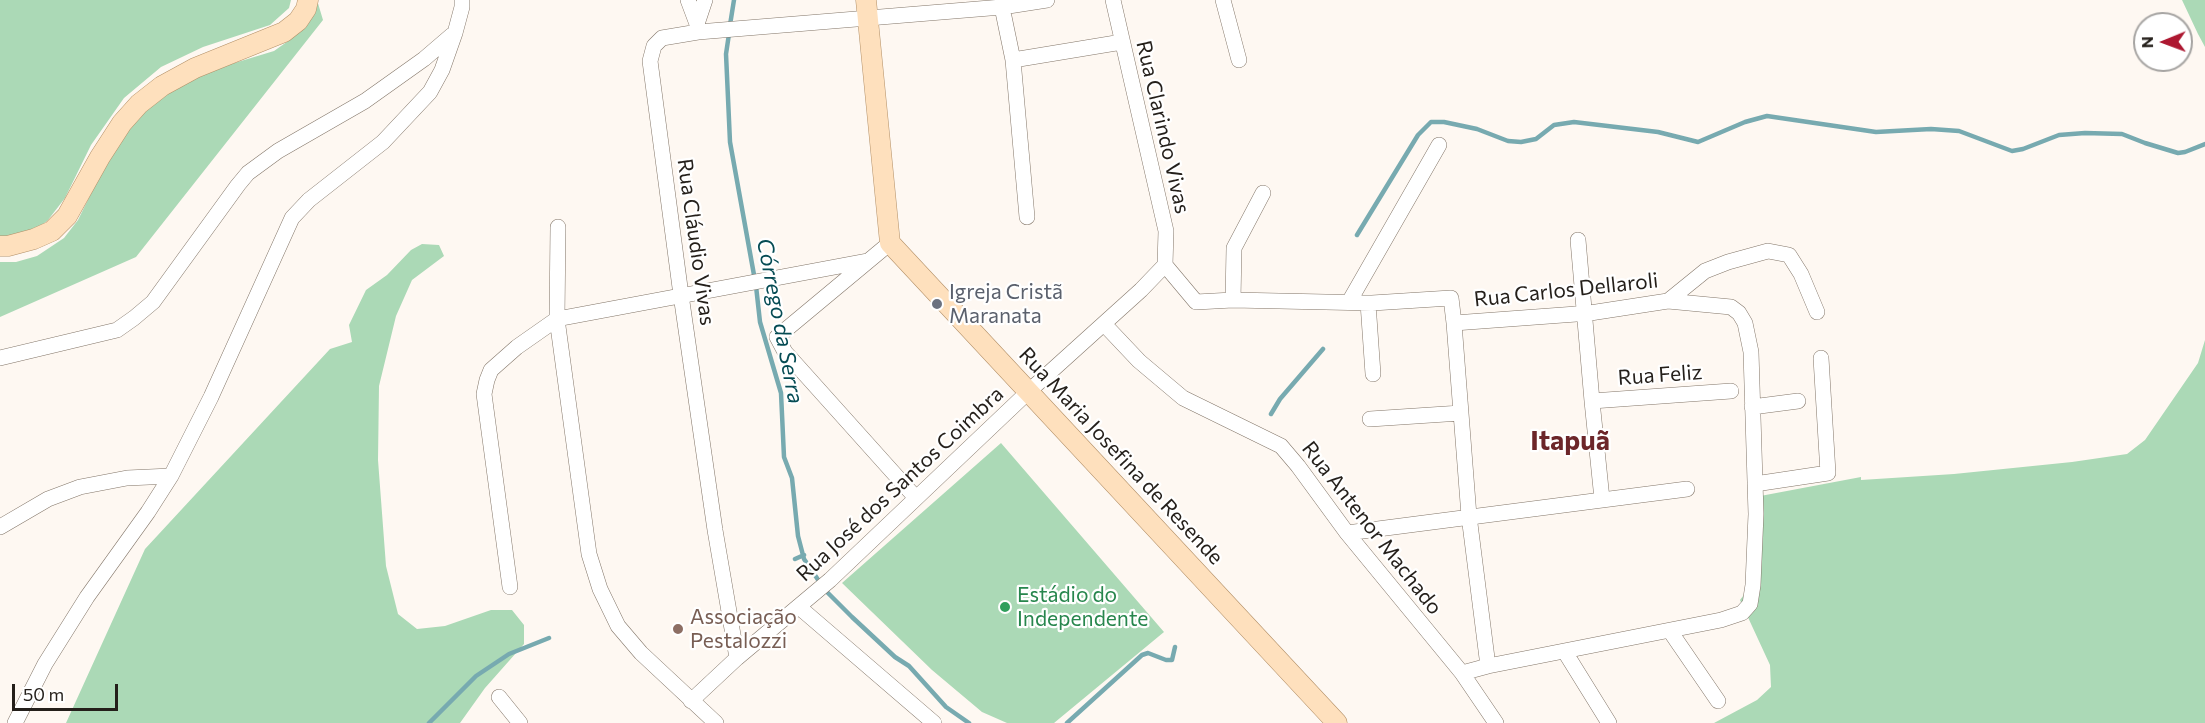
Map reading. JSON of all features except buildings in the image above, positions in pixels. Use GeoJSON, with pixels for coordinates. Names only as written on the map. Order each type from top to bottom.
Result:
{"type":"FeatureCollection","features":[{"type":"Feature","properties":{"kind":"main road"},"geometry":{"type":"LineString","coordinates":[[0,246],[34,239],[52,231],[67,216],[111,140],[139,104],[162,86],[195,68],[284,32],[298,21],[306,9],[308,0]]}},
{"type":"Feature","properties":{"kind":"main road"},"geometry":{"type":"LineString","coordinates":[[867,9],[890,243]]}},
{"type":"Feature","properties":{"kind":"main road","name":"Rua Maria Josefina de Resende"},"geometry":{"type":"LineString","coordinates":[[890,243],[1337,723]]}},
{"type":"Feature","properties":{"kind":"street"},"geometry":{"type":"LineString","coordinates":[[15,723],[57,645],[87,597],[171,476],[211,397],[292,218],[309,200],[382,142],[430,92],[442,70],[455,33],[462,0]]}},
{"type":"Feature","properties":{"kind":"street"},"geometry":{"type":"LineString","coordinates":[[688,0],[697,28]]}},
{"type":"Feature","properties":{"kind":"street"},"geometry":{"type":"LineString","coordinates":[[697,28],[705,0]]}},
{"type":"Feature","properties":{"kind":"street","name":"Rua Cláudio Vivas"},"geometry":{"type":"LineString","coordinates":[[737,658],[715,530],[681,295],[650,61],[654,46],[662,38],[697,28],[716,31],[740,29],[867,9],[1002,7],[1047,0]]}},
{"type":"Feature","properties":{"kind":"street","name":"Rua Clarindo Vivas"},"geometry":{"type":"LineString","coordinates":[[1113,0],[1166,231],[1165,265]]}},
{"type":"Feature","properties":{"kind":"street"},"geometry":{"type":"LineString","coordinates":[[1223,0],[1239,60]]}},
{"type":"Feature","properties":{"kind":"street"},"geometry":{"type":"LineString","coordinates":[[1002,7],[1013,60],[1027,217]]}},
{"type":"Feature","properties":{"kind":"street"},"geometry":{"type":"LineString","coordinates":[[0,358],[117,330],[134,318],[153,302],[248,173],[278,151],[365,100],[424,59],[455,33]]}},
{"type":"Feature","properties":{"kind":"street"},"geometry":{"type":"LineString","coordinates":[[1013,60],[1122,42]]}},
{"type":"Feature","properties":{"kind":"street"},"geometry":{"type":"LineString","coordinates":[[1349,302],[1439,145]]}},
{"type":"Feature","properties":{"kind":"street"},"geometry":{"type":"LineString","coordinates":[[1233,300],[1234,248],[1263,193]]}},
{"type":"Feature","properties":{"kind":"street"},"geometry":{"type":"LineString","coordinates":[[558,227],[557,319],[589,554],[600,589],[618,626],[641,653],[716,723]]}},
{"type":"Feature","properties":{"kind":"street"},"geometry":{"type":"LineString","coordinates":[[1578,240],[1602,499]]}},
{"type":"Feature","properties":{"kind":"street"},"geometry":{"type":"LineString","coordinates":[[890,243],[777,338],[785,352],[915,498]]}},
{"type":"Feature","properties":{"kind":"street","name":"Rua Carlos Dellaroli"},"geometry":{"type":"LineString","coordinates":[[1165,265],[1196,302],[1233,300],[1368,303],[1451,298],[1454,323],[1584,314],[1668,301],[1705,272],[1728,261],[1768,251],[1789,255],[1801,274],[1817,312]]}},
{"type":"Feature","properties":{"kind":"street"},"geometry":{"type":"LineString","coordinates":[[510,587],[484,394],[486,380],[491,370],[517,347],[557,319],[867,261]]}},
{"type":"Feature","properties":{"kind":"street","name":"Rua José dos Santos Coimbra"},"geometry":{"type":"LineString","coordinates":[[691,701],[737,658],[830,580],[1165,265]]}},
{"type":"Feature","properties":{"kind":"street"},"geometry":{"type":"LineString","coordinates":[[1462,673],[1670,631],[1742,613],[1750,604],[1754,585],[1756,514],[1750,352],[1745,323],[1739,312],[1731,307],[1668,301]]}},
{"type":"Feature","properties":{"kind":"street"},"geometry":{"type":"LineString","coordinates":[[1368,303],[1373,374]]}},
{"type":"Feature","properties":{"kind":"street"},"geometry":{"type":"LineString","coordinates":[[1454,323],[1470,516],[1488,666]]}},
{"type":"Feature","properties":{"kind":"street","name":"Rua Antenor Machado"},"geometry":{"type":"LineString","coordinates":[[1104,324],[1139,361],[1183,398],[1281,446],[1298,465],[1347,533],[1462,673],[1496,723]]}},
{"type":"Feature","properties":{"kind":"street"},"geometry":{"type":"LineString","coordinates":[[1755,484],[1828,473],[1821,358]]}},
{"type":"Feature","properties":{"kind":"street","name":"Rua Feliz"},"geometry":{"type":"LineString","coordinates":[[1592,401],[1731,391]]}},
{"type":"Feature","properties":{"kind":"street"},"geometry":{"type":"LineString","coordinates":[[1752,407],[1798,401]]}},
{"type":"Feature","properties":{"kind":"street"},"geometry":{"type":"LineString","coordinates":[[1370,419],[1461,413]]}},
{"type":"Feature","properties":{"kind":"street"},"geometry":{"type":"LineString","coordinates":[[0,527],[48,499],[80,487],[127,478],[171,476]]}},
{"type":"Feature","properties":{"kind":"street"},"geometry":{"type":"LineString","coordinates":[[1347,533],[1687,489]]}},
{"type":"Feature","properties":{"kind":"street"},"geometry":{"type":"LineString","coordinates":[[799,607],[934,723]]}},
{"type":"Feature","properties":{"kind":"street"},"geometry":{"type":"LineString","coordinates":[[1670,631],[1718,701]]}},
{"type":"Feature","properties":{"kind":"street"},"geometry":{"type":"LineString","coordinates":[[1565,652],[1610,723]]}},
{"type":"Feature","properties":{"kind":"street"},"geometry":{"type":"LineString","coordinates":[[499,697],[520,723]]}},
{"type":"Feature","properties":{"kind":"green space"},"geometry":{"type":"Polygon","coordinates":[[[0,0],[291,0],[289,8],[270,25],[203,47],[161,67],[124,98],[91,145],[65,198],[48,220],[35,231],[8,237],[0,236],[0,0]]]}},
{"type":"Feature","properties":{"kind":"green space"},"geometry":{"type":"Polygon","coordinates":[[[317,0],[323,20],[136,257],[0,317],[0,262],[16,262],[37,256],[64,238],[78,220],[117,141],[154,100],[208,71],[274,51],[291,39],[317,0]]]}},
{"type":"Feature","properties":{"kind":"green space"},"geometry":{"type":"Polygon","coordinates":[[[2182,0],[2205,0],[2205,47],[2193,23],[2193,12],[2188,12],[2182,0]]]}},
{"type":"Feature","properties":{"kind":"green space"},"geometry":{"type":"Polygon","coordinates":[[[422,244],[439,245],[444,256],[412,280],[396,316],[379,386],[378,460],[386,566],[398,614],[417,629],[445,626],[491,610],[512,610],[524,625],[524,644],[485,688],[460,723],[66,723],[145,549],[330,349],[352,342],[349,325],[366,290],[387,275],[411,250],[422,244]]]}},
{"type":"Feature","properties":{"kind":"green space"},"geometry":{"type":"Polygon","coordinates":[[[2205,340],[2205,723],[1714,723],[1757,700],[1771,687],[1770,665],[1740,600],[1749,588],[1755,497],[1861,477],[1861,480],[1954,474],[2127,454],[2145,440],[2198,363],[2205,340]]]}},
{"type":"Feature","properties":{"kind":"green space","name":"Estádio do Independente"},"geometry":{"type":"Polygon","coordinates":[[[1001,443],[1164,632],[1054,723],[1007,723],[982,712],[932,670],[842,583],[1001,443]]]}},
{"type":"Feature","properties":{"kind":"waterway","name":"Córrego da Serra"},"geometry":{"type":"LineString","coordinates":[[730,25],[734,0]]}},
{"type":"Feature","properties":{"kind":"waterway","name":"Córrego da Serra"},"geometry":{"type":"LineString","coordinates":[[729,34],[726,54],[730,142],[756,286],[760,322],[781,393],[784,457],[792,478],[798,536],[804,559],[825,590],[852,617],[895,657],[909,666],[946,707],[969,723]]}},
{"type":"Feature","properties":{"kind":"waterway"},"geometry":{"type":"LineString","coordinates":[[1357,235],[1418,135],[1431,122],[1444,122],[1477,129],[1508,141],[1521,142],[1536,139],[1554,125],[1574,122],[1658,132],[1698,142],[1745,122],[1767,116],[1876,132],[1931,129],[1959,131],[2012,151],[2059,135],[2085,133],[2122,134],[2178,153],[2205,144]]}},
{"type":"Feature","properties":{"kind":"waterway"},"geometry":{"type":"LineString","coordinates":[[1271,414],[1280,399],[1323,349]]}},
{"type":"Feature","properties":{"kind":"waterway"},"geometry":{"type":"LineString","coordinates":[[795,559],[804,555]]}},
{"type":"Feature","properties":{"kind":"waterway"},"geometry":{"type":"LineString","coordinates":[[429,723],[476,676],[509,654],[549,638]]}},
{"type":"Feature","properties":{"kind":"waterway"},"geometry":{"type":"LineString","coordinates":[[1067,723],[1142,655],[1148,653],[1172,660],[1175,647]]}},
{"type":"Feature","properties":{"kind":"place","name":"Igreja Cristã Maranata"},"geometry":{"type":"Point","coordinates":[937,304]}},
{"type":"Feature","properties":{"kind":"place","name":"Estádio do Independente"},"geometry":{"type":"Point","coordinates":[1005,607]}},
{"type":"Feature","properties":{"kind":"place","name":"Associação Pestalozzi"},"geometry":{"type":"Point","coordinates":[678,629]}},
{"type":"Feature","properties":{"kind":"district","name":"Itapuã"},"geometry":{"type":"Point","coordinates":[1570,441]}}]}
